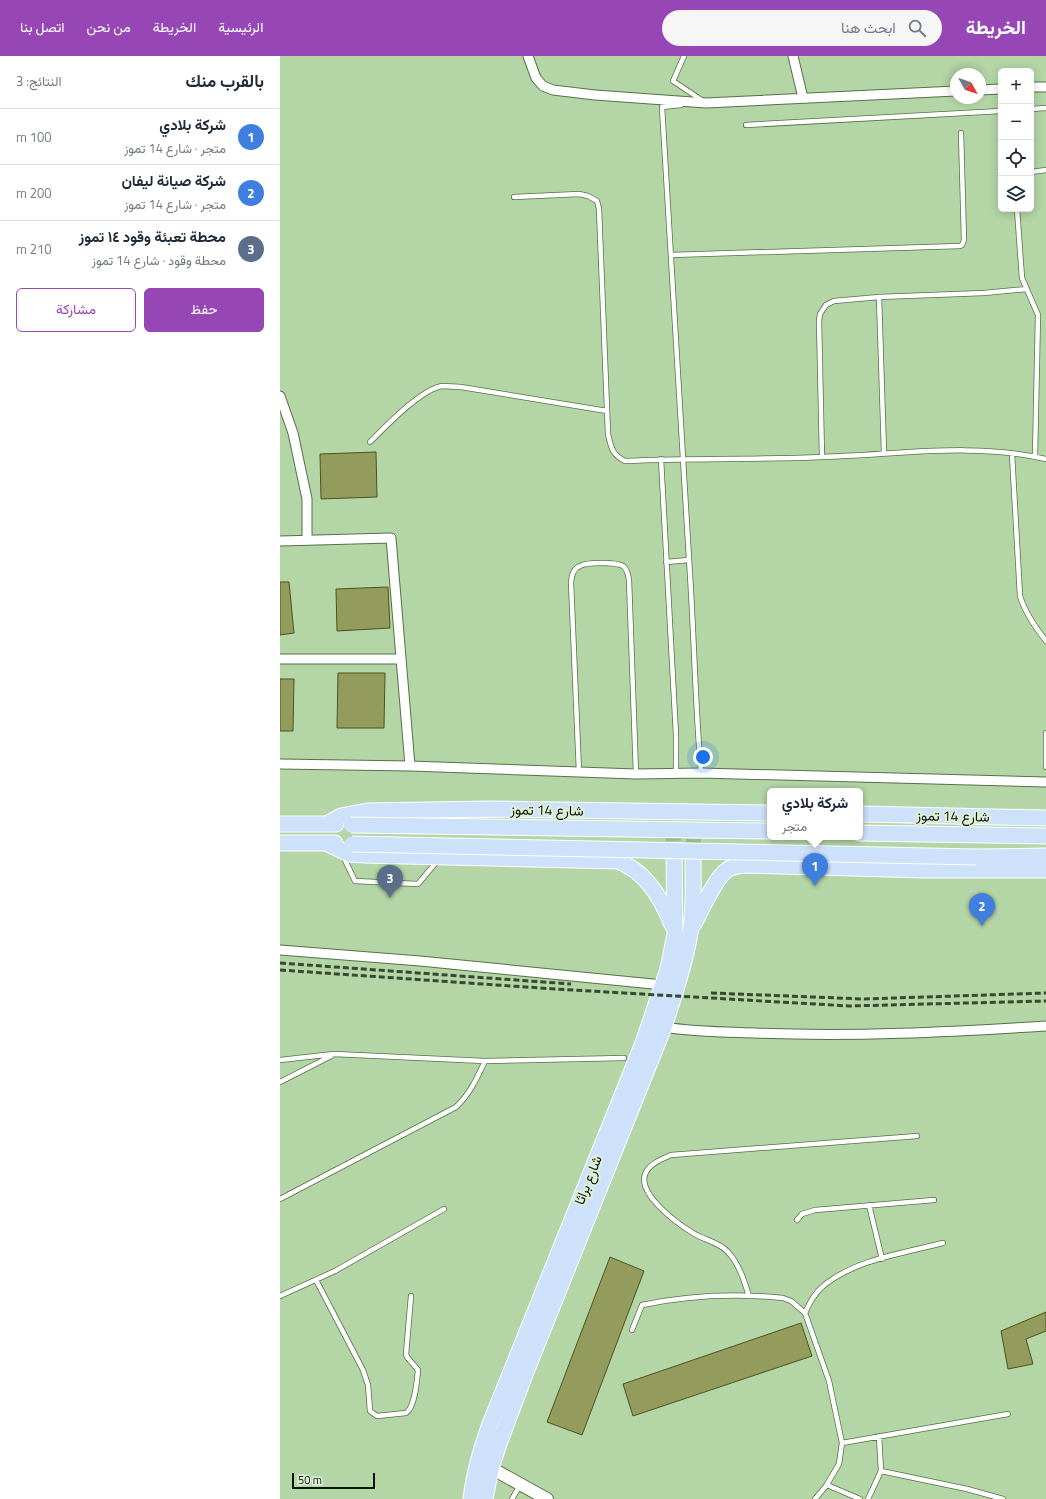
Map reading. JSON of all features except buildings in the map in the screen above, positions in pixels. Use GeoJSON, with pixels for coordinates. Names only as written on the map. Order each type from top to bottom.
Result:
{"type":"FeatureCollection","features":[{"type":"Feature","properties":{"kind":"main road","name":"شارع 14 تموز"},"geometry":{"type":"LineString","coordinates":[[326,824],[341,816],[367,811],[490,809],[673,819],[694,819],[767,813]]}},
{"type":"Feature","properties":{"kind":"main road","name":"شارع 14 تموز"},"geometry":{"type":"LineString","coordinates":[[863,814],[1046,818]]}},
{"type":"Feature","properties":{"kind":"main road","name":"شارع 14 تموز"},"geometry":{"type":"LineString","coordinates":[[280,824],[767,831]]}},
{"type":"Feature","properties":{"kind":"main road","name":"شارع 14 تموز"},"geometry":{"type":"LineString","coordinates":[[863,833],[1046,836]]}},
{"type":"Feature","properties":{"kind":"main road"},"geometry":{"type":"LineString","coordinates":[[280,842],[326,843],[347,847],[976,857],[1046,856]]}},
{"type":"Feature","properties":{"kind":"main road"},"geometry":{"type":"LineString","coordinates":[[347,847],[349,854],[364,855],[618,861],[624,863],[641,876],[659,897],[682,934],[726,870],[735,866],[745,865],[923,870],[1046,870]]}},
{"type":"Feature","properties":{"kind":"main road","name":"شارع براثا"},"geometry":{"type":"LineString","coordinates":[[485,1499],[491,1468],[500,1441],[526,1372],[664,1027],[680,973],[682,934],[674,854]]}},
{"type":"Feature","properties":{"kind":"main road","name":"شارع براثا"},"geometry":{"type":"LineString","coordinates":[[471,1499],[473,1480],[490,1424],[643,1044],[668,969],[682,934],[692,919],[693,854]]}},
{"type":"Feature","properties":{"kind":"street"},"geometry":{"type":"LineString","coordinates":[[528,56],[536,78],[543,86],[552,90],[596,95],[702,103],[950,91]]}},
{"type":"Feature","properties":{"kind":"street"},"geometry":{"type":"LineString","coordinates":[[793,56],[803,98]]}},
{"type":"Feature","properties":{"kind":"street"},"geometry":{"type":"LineString","coordinates":[[1034,87],[1046,86]]}},
{"type":"Feature","properties":{"kind":"street"},"geometry":{"type":"LineString","coordinates":[[986,90],[998,89]]}},
{"type":"Feature","properties":{"kind":"street"},"geometry":{"type":"LineString","coordinates":[[280,396],[293,433],[307,499],[307,540]]}},
{"type":"Feature","properties":{"kind":"street"},"geometry":{"type":"LineString","coordinates":[[280,541],[391,538],[410,766]]}},
{"type":"Feature","properties":{"kind":"street"},"geometry":{"type":"LineString","coordinates":[[280,660],[401,659]]}},
{"type":"Feature","properties":{"kind":"street"},"geometry":{"type":"LineString","coordinates":[[280,764],[410,766],[636,774],[702,773],[1046,782]]}},
{"type":"Feature","properties":{"kind":"street"},"geometry":{"type":"LineString","coordinates":[[280,950],[385,958],[663,984]]}},
{"type":"Feature","properties":{"kind":"street"},"geometry":{"type":"LineString","coordinates":[[664,1027],[684,1030],[800,1035],[925,1032],[1046,1026]]}},
{"type":"Feature","properties":{"kind":"street"},"geometry":{"type":"LineString","coordinates":[[491,1468],[547,1499]]}},
{"type":"Feature","properties":{"kind":"lane"},"geometry":{"type":"LineString","coordinates":[[684,56],[674,81],[702,103]]}},
{"type":"Feature","properties":{"kind":"lane"},"geometry":{"type":"LineString","coordinates":[[702,103],[662,107],[698,734],[702,773]]}},
{"type":"Feature","properties":{"kind":"lane"},"geometry":{"type":"LineString","coordinates":[[1034,109],[1046,108]]}},
{"type":"Feature","properties":{"kind":"lane"},"geometry":{"type":"LineString","coordinates":[[746,126],[998,110]]}},
{"type":"Feature","properties":{"kind":"lane"},"geometry":{"type":"LineString","coordinates":[[671,255],[960,246],[964,240],[961,133]]}},
{"type":"Feature","properties":{"kind":"lane"},"geometry":{"type":"LineString","coordinates":[[1034,172],[1046,170]]}},
{"type":"Feature","properties":{"kind":"lane"},"geometry":{"type":"LineString","coordinates":[[514,197],[579,194],[588,196],[597,201],[599,209],[608,434],[616,457],[625,461],[682,458],[822,457],[884,453],[982,450],[1035,456],[1046,459]]}},
{"type":"Feature","properties":{"kind":"lane"},"geometry":{"type":"LineString","coordinates":[[1017,212],[1020,268],[1026,289],[1038,314],[1035,456]]}},
{"type":"Feature","properties":{"kind":"lane"},"geometry":{"type":"LineString","coordinates":[[822,457],[818,321],[820,314],[826,305],[834,301],[878,297],[984,293],[1026,289]]}},
{"type":"Feature","properties":{"kind":"lane"},"geometry":{"type":"LineString","coordinates":[[878,297],[884,453]]}},
{"type":"Feature","properties":{"kind":"lane"},"geometry":{"type":"LineString","coordinates":[[370,442],[415,400],[427,392],[441,386],[461,387],[607,411]]}},
{"type":"Feature","properties":{"kind":"lane"},"geometry":{"type":"LineString","coordinates":[[1012,454],[1020,596],[1023,606],[1030,619],[1046,641]]}},
{"type":"Feature","properties":{"kind":"lane"},"geometry":{"type":"LineString","coordinates":[[661,459],[676,735],[676,774]]}},
{"type":"Feature","properties":{"kind":"lane"},"geometry":{"type":"LineString","coordinates":[[666,562],[689,560]]}},
{"type":"Feature","properties":{"kind":"lane"},"geometry":{"type":"LineString","coordinates":[[579,772],[571,582],[572,573],[578,566],[586,563],[617,564],[624,566],[628,572],[629,580],[636,774]]}},
{"type":"Feature","properties":{"kind":"lane"},"geometry":{"type":"LineString","coordinates":[[1046,733],[1046,767]]}},
{"type":"Feature","properties":{"kind":"lane"},"geometry":{"type":"LineString","coordinates":[[347,847],[354,881],[418,884],[441,856]]}},
{"type":"Feature","properties":{"kind":"lane"},"geometry":{"type":"LineString","coordinates":[[280,1082],[334,1054]]}},
{"type":"Feature","properties":{"kind":"lane"},"geometry":{"type":"LineString","coordinates":[[280,1060],[334,1054],[484,1061],[624,1058]]}},
{"type":"Feature","properties":{"kind":"lane"},"geometry":{"type":"LineString","coordinates":[[280,1199],[456,1107],[466,1097],[474,1084],[484,1061]]}},
{"type":"Feature","properties":{"kind":"lane"},"geometry":{"type":"LineString","coordinates":[[749,1296],[737,1264],[727,1251],[694,1234],[680,1224],[652,1199],[646,1190],[644,1182],[645,1173],[652,1164],[671,1155],[917,1136]]}},
{"type":"Feature","properties":{"kind":"lane"},"geometry":{"type":"LineString","coordinates":[[797,1220],[802,1214],[815,1210],[934,1200]]}},
{"type":"Feature","properties":{"kind":"lane"},"geometry":{"type":"LineString","coordinates":[[869,1205],[882,1259]]}},
{"type":"Feature","properties":{"kind":"lane"},"geometry":{"type":"LineString","coordinates":[[280,1296],[335,1271],[444,1210]]}},
{"type":"Feature","properties":{"kind":"lane"},"geometry":{"type":"LineString","coordinates":[[805,1313],[821,1288],[843,1272],[866,1263],[943,1243]]}},
{"type":"Feature","properties":{"kind":"lane"},"geometry":{"type":"LineString","coordinates":[[316,1280],[363,1370],[368,1385],[370,1411],[377,1416],[406,1413],[412,1405],[418,1370],[407,1358],[406,1354],[411,1296]]}},
{"type":"Feature","properties":{"kind":"lane"},"geometry":{"type":"LineString","coordinates":[[632,1330],[642,1305],[679,1298],[716,1295],[777,1297],[792,1301],[805,1313],[829,1381],[842,1442],[839,1464],[827,1485],[815,1499]]}},
{"type":"Feature","properties":{"kind":"lane"},"geometry":{"type":"LineString","coordinates":[[842,1442],[1008,1414]]}},
{"type":"Feature","properties":{"kind":"lane"},"geometry":{"type":"LineString","coordinates":[[868,1499],[881,1471],[879,1436]]}},
{"type":"Feature","properties":{"kind":"lane"},"geometry":{"type":"LineString","coordinates":[[881,1471],[1003,1499]]}},
{"type":"Feature","properties":{"kind":"lane"},"geometry":{"type":"LineString","coordinates":[[512,1499],[521,1484]]}},
{"type":"Feature","properties":{"kind":"lane"},"geometry":{"type":"LineString","coordinates":[[827,1485],[860,1499]]}},
{"type":"Feature","properties":{"kind":"tunnel"},"geometry":{"type":"LineString","coordinates":[[673,826],[674,854]]}},
{"type":"Feature","properties":{"kind":"tunnel"},"geometry":{"type":"LineString","coordinates":[[693,854],[694,826]]}},
{"type":"Feature","properties":{"kind":"railway"},"geometry":{"type":"LineString","coordinates":[[280,963],[571,984]]}},
{"type":"Feature","properties":{"kind":"railway"},"geometry":{"type":"LineString","coordinates":[[280,970],[555,989],[849,1006],[1046,1001]]}},
{"type":"Feature","properties":{"kind":"railway"},"geometry":{"type":"LineString","coordinates":[[711,993],[864,999],[1046,993]]}},
{"type":"Feature","properties":{"kind":"place","name":"شركة بلادي"},"geometry":{"type":"Point","coordinates":[815,886]}},
{"type":"Feature","properties":{"kind":"place","name":"محطة تعبئة وقود ١٤ تموز"},"geometry":{"type":"Point","coordinates":[390,898]}},
{"type":"Feature","properties":{"kind":"place","name":"شركة صيانة ليفان"},"geometry":{"type":"Point","coordinates":[982,926]}}]}
